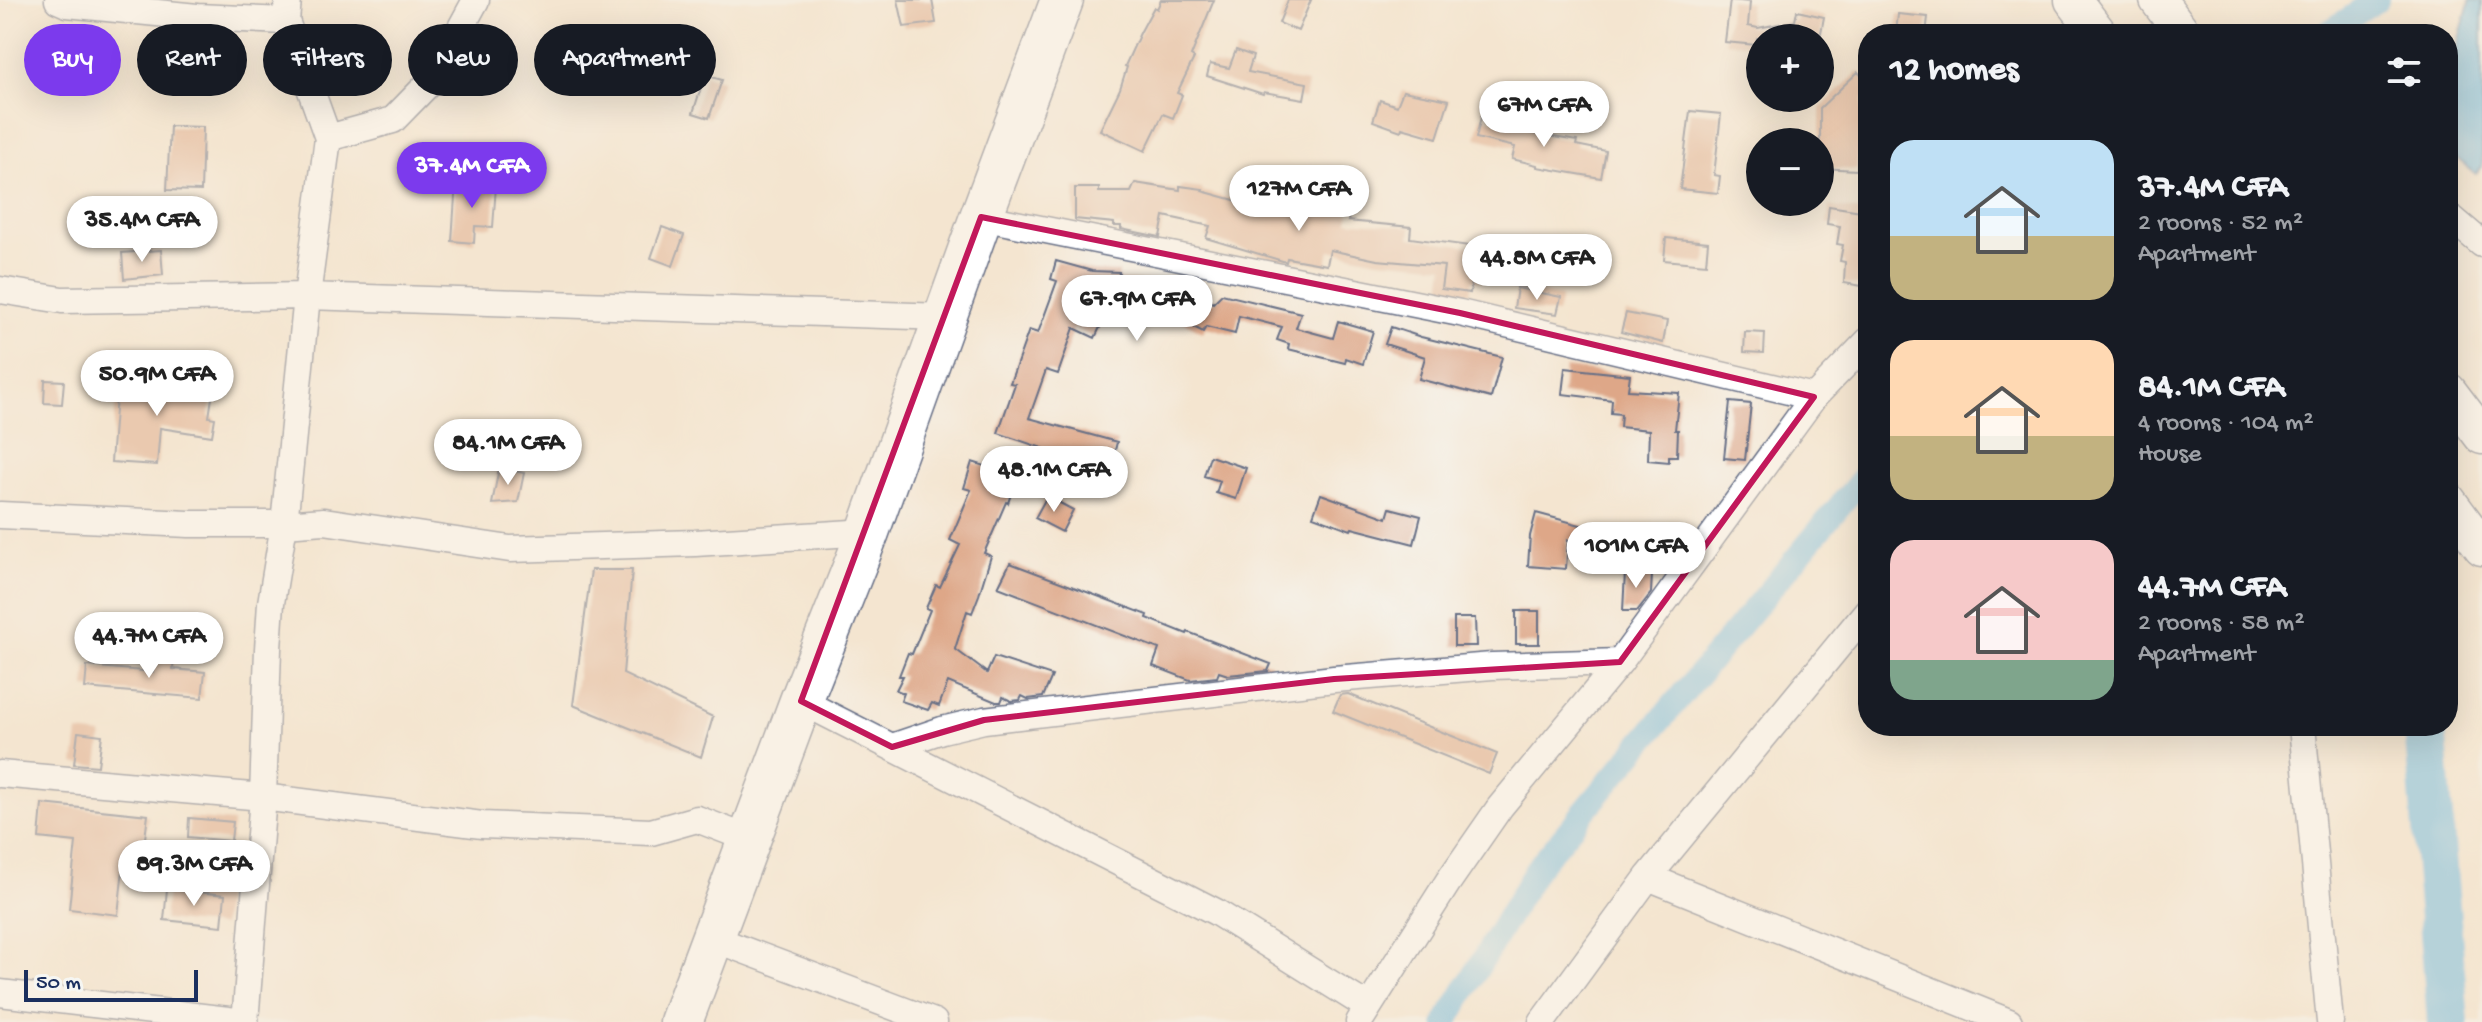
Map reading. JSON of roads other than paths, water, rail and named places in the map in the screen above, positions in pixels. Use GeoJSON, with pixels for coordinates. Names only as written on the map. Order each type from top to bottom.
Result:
{"type":"FeatureCollection","features":[{"type":"Feature","properties":{"kind":"highway"},"geometry":{"type":"LineString","coordinates":[[681,1022],[868,532],[1062,0]]}},
{"type":"Feature","properties":{"kind":"main road"},"geometry":{"type":"LineString","coordinates":[[2073,0],[2091,24]]}},
{"type":"Feature","properties":{"kind":"main road"},"geometry":{"type":"LineString","coordinates":[[2158,0],[2176,24]]}},
{"type":"Feature","properties":{"kind":"main road"},"geometry":{"type":"LineString","coordinates":[[2458,404],[2482,436]]}},
{"type":"Feature","properties":{"kind":"main road"},"geometry":{"type":"LineString","coordinates":[[2458,515],[2482,547]]}},
{"type":"Feature","properties":{"kind":"street"},"geometry":{"type":"LineString","coordinates":[[0,993],[245,1022],[263,797],[271,603],[284,524],[307,296],[328,138],[287,10],[197,17],[67,4],[58,0]]}},
{"type":"Feature","properties":{"kind":"street"},"geometry":{"type":"LineString","coordinates":[[328,138],[393,120],[433,79],[476,0]]}},
{"type":"Feature","properties":{"kind":"street"},"geometry":{"type":"LineString","coordinates":[[981,217],[1460,313],[1814,397]]}},
{"type":"Feature","properties":{"kind":"street"},"geometry":{"type":"LineString","coordinates":[[2458,224],[2482,244]]}},
{"type":"Feature","properties":{"kind":"street"},"geometry":{"type":"LineString","coordinates":[[0,290],[62,300],[307,296],[945,317]]}},
{"type":"Feature","properties":{"kind":"street"},"geometry":{"type":"LineString","coordinates":[[801,701],[1216,912],[1364,1014],[1500,807],[1620,662],[1814,397],[1858,351]]}},
{"type":"Feature","properties":{"kind":"street"},"geometry":{"type":"LineString","coordinates":[[0,515],[189,524],[324,521],[510,549],[695,543],[868,532]]}},
{"type":"Feature","properties":{"kind":"street"},"geometry":{"type":"LineString","coordinates":[[1542,1022],[1648,877],[1858,636]]}},
{"type":"Feature","properties":{"kind":"street"},"geometry":{"type":"LineString","coordinates":[[892,747],[984,720],[1334,679],[1492,666],[1620,662]]}},
{"type":"Feature","properties":{"kind":"street"},"geometry":{"type":"LineString","coordinates":[[2303,736],[2330,1022]]}},
{"type":"Feature","properties":{"kind":"street"},"geometry":{"type":"LineString","coordinates":[[0,774],[263,797],[482,825],[651,832],[697,819],[749,839]]}},
{"type":"Feature","properties":{"kind":"street"},"geometry":{"type":"LineString","coordinates":[[1648,877],[2009,1022]]}},
{"type":"Feature","properties":{"kind":"street"},"geometry":{"type":"LineString","coordinates":[[712,938],[934,1022]]}},
{"type":"Feature","properties":{"kind":"water"},"geometry":{"type":"Polygon","coordinates":[[[2470,0],[2482,0],[2482,167],[2476,174],[2458,159],[2458,43],[2470,0]]]}},
{"type":"Feature","properties":{"kind":"waterway"},"geometry":{"type":"LineString","coordinates":[[2341,24],[2377,0]]}},
{"type":"Feature","properties":{"kind":"waterway"},"geometry":{"type":"LineString","coordinates":[[1446,1022],[1537,868],[1858,484]]}},
{"type":"Feature","properties":{"kind":"waterway"},"geometry":{"type":"LineString","coordinates":[[2426,736],[2448,1022]]}}]}
